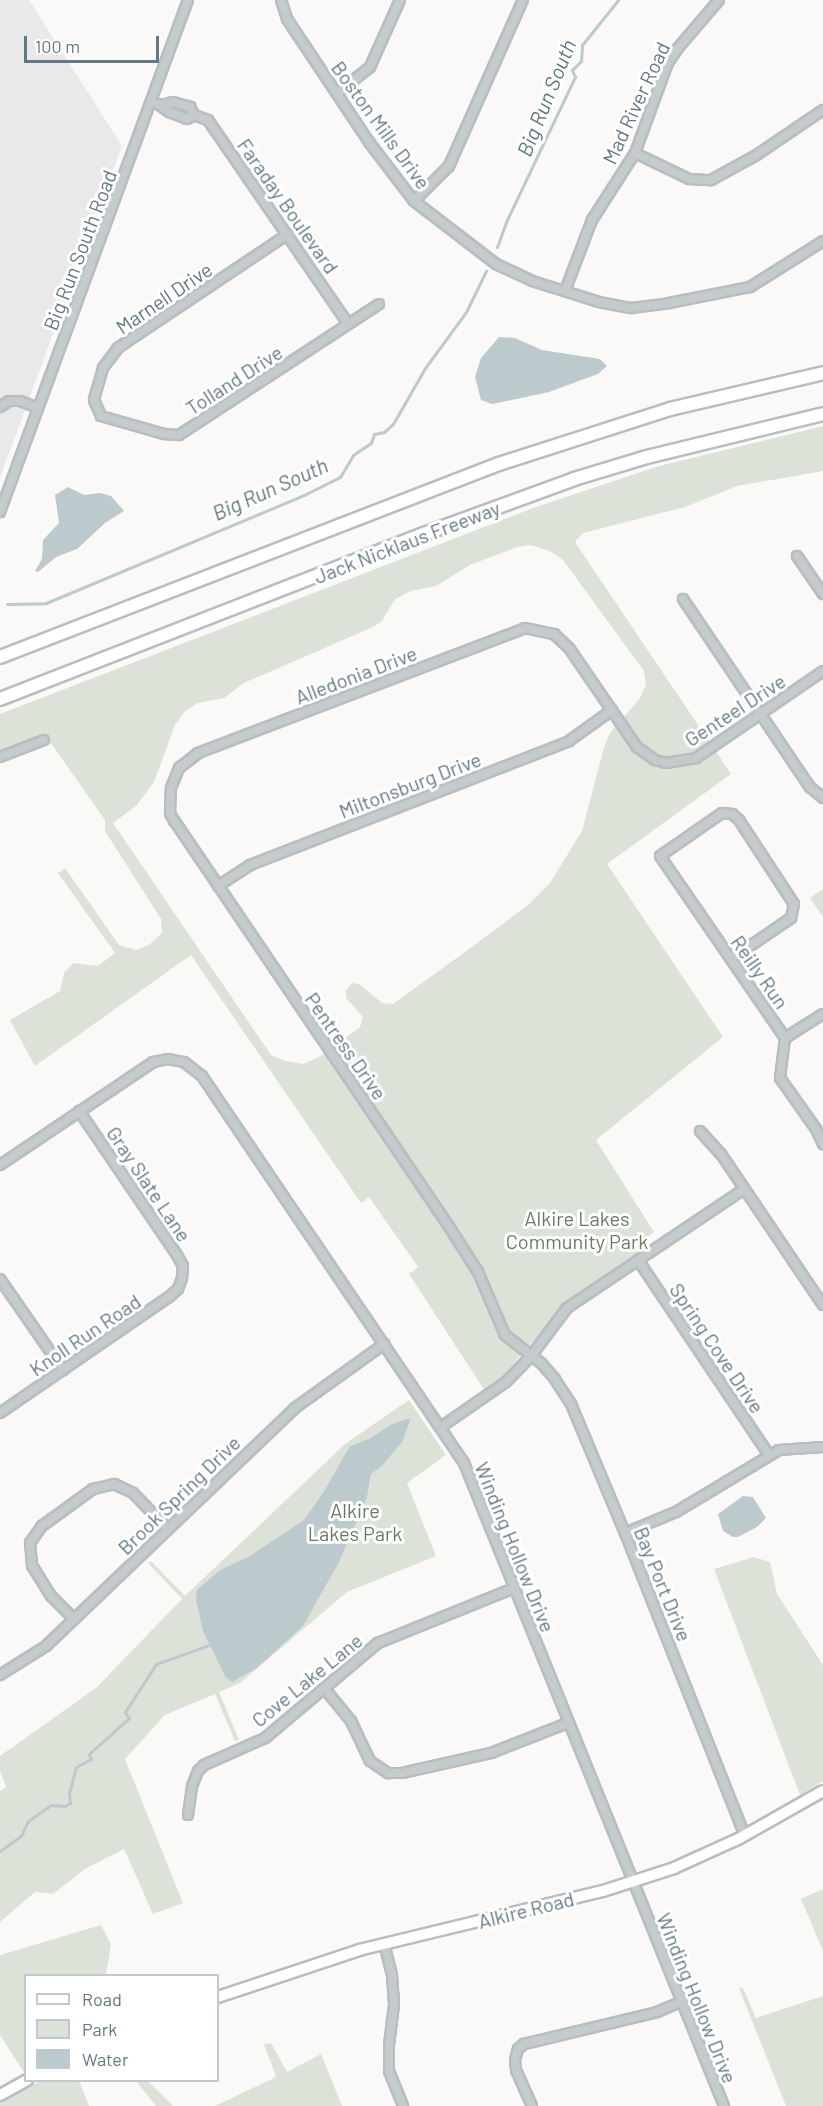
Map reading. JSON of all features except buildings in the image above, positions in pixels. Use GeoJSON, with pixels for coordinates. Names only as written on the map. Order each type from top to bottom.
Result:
{"type":"FeatureCollection","features":[{"type":"Feature","properties":{"kind":"highway","name":"Jack Nicklaus Freeway"},"geometry":{"type":"LineString","coordinates":[[0,657],[499,464],[670,409],[823,373]]}},
{"type":"Feature","properties":{"kind":"highway","name":"Jack Nicklaus Freeway"},"geometry":{"type":"LineString","coordinates":[[0,699],[574,479],[690,446],[823,414]]}},
{"type":"Feature","properties":{"kind":"main road","name":"Alkire Road"},"geometry":{"type":"LineString","coordinates":[[219,1997],[384,1943],[603,1891],[674,1868],[745,1836],[823,1791]]}},
{"type":"Feature","properties":{"kind":"main road"},"geometry":{"type":"LineString","coordinates":[[0,2095],[24,2082]]}},
{"type":"Feature","properties":{"kind":"street","name":"Big Run South Road"},"geometry":{"type":"LineString","coordinates":[[0,512],[38,408],[157,104],[188,0]]}},
{"type":"Feature","properties":{"kind":"street","name":"Boston Mills Drive"},"geometry":{"type":"LineString","coordinates":[[281,0],[284,13],[369,142],[414,201],[496,264],[565,291],[599,302],[631,308],[736,291],[763,282],[823,241]]}},
{"type":"Feature","properties":{"kind":"street"},"geometry":{"type":"LineString","coordinates":[[337,93],[370,67],[400,0]]}},
{"type":"Feature","properties":{"kind":"street"},"geometry":{"type":"LineString","coordinates":[[414,201],[449,166],[523,0]]}},
{"type":"Feature","properties":{"kind":"street","name":"Mad River Road"},"geometry":{"type":"LineString","coordinates":[[565,291],[592,220],[635,153],[668,63],[719,0]]}},
{"type":"Feature","properties":{"kind":"street","name":"Faraday Boulevard"},"geometry":{"type":"LineString","coordinates":[[157,104],[173,102],[190,107],[194,115],[208,120],[348,324]]}},
{"type":"Feature","properties":{"kind":"street"},"geometry":{"type":"LineString","coordinates":[[635,153],[689,179],[711,180],[755,156],[823,110]]}},
{"type":"Feature","properties":{"kind":"street","name":"Marnell Drive"},"geometry":{"type":"LineString","coordinates":[[98,412],[94,400],[103,368],[118,348],[288,234]]}},
{"type":"Feature","properties":{"kind":"street","name":"Tolland Drive"},"geometry":{"type":"LineString","coordinates":[[98,412],[105,419],[179,435],[379,304]]}},
{"type":"Feature","properties":{"kind":"street"},"geometry":{"type":"LineString","coordinates":[[0,407],[9,401],[20,400],[38,408]]}},
{"type":"Feature","properties":{"kind":"street"},"geometry":{"type":"LineString","coordinates":[[797,556],[823,594]]}},
{"type":"Feature","properties":{"kind":"street"},"geometry":{"type":"LineString","coordinates":[[683,599],[810,787],[823,798]]}},
{"type":"Feature","properties":{"kind":"street","name":"Genteel Drive"},"geometry":{"type":"LineString","coordinates":[[525,628],[554,634],[569,648],[637,747],[655,760],[666,763],[696,758],[823,671]]}},
{"type":"Feature","properties":{"kind":"street","name":"Alledonia Drive"},"geometry":{"type":"LineString","coordinates":[[198,753],[525,628]]}},
{"type":"Feature","properties":{"kind":"street","name":"Miltonsburg Drive"},"geometry":{"type":"LineString","coordinates":[[218,886],[250,865],[569,741],[612,710]]}},
{"type":"Feature","properties":{"kind":"street"},"geometry":{"type":"LineString","coordinates":[[0,757],[44,740]]}},
{"type":"Feature","properties":{"kind":"street","name":"Pentress Drive"},"geometry":{"type":"LineString","coordinates":[[198,753],[178,768],[171,788],[170,813],[478,1272],[506,1335],[531,1356]]}},
{"type":"Feature","properties":{"kind":"street","name":"Reilly Run"},"geometry":{"type":"LineString","coordinates":[[730,959],[791,918],[794,904],[739,820],[732,814],[722,813],[660,856],[730,959],[785,1038],[780,1078],[816,1129],[823,1144]]}},
{"type":"Feature","properties":{"kind":"street"},"geometry":{"type":"LineString","coordinates":[[785,1038],[823,1014]]}},
{"type":"Feature","properties":{"kind":"street","name":"Winding Hollow Drive"},"geometry":{"type":"LineString","coordinates":[[79,1111],[145,1066],[160,1059],[176,1059],[191,1065],[202,1076],[441,1426],[464,1463],[724,2106]]}},
{"type":"Feature","properties":{"kind":"street"},"geometry":{"type":"LineString","coordinates":[[0,1165],[79,1111]]}},
{"type":"Feature","properties":{"kind":"street","name":"Gray Slate Lane"},"geometry":{"type":"LineString","coordinates":[[79,1111],[177,1255],[183,1266],[182,1278]]}},
{"type":"Feature","properties":{"kind":"street"},"geometry":{"type":"LineString","coordinates":[[700,1131],[721,1154],[823,1305]]}},
{"type":"Feature","properties":{"kind":"street"},"geometry":{"type":"LineString","coordinates":[[441,1426],[506,1382],[531,1356],[567,1308],[744,1189]]}},
{"type":"Feature","properties":{"kind":"street","name":"Spring Cove Drive"},"geometry":{"type":"LineString","coordinates":[[638,1260],[769,1455]]}},
{"type":"Feature","properties":{"kind":"street","name":"Knoll Run Road"},"geometry":{"type":"LineString","coordinates":[[0,1413],[169,1297],[178,1289],[182,1278]]}},
{"type":"Feature","properties":{"kind":"street"},"geometry":{"type":"LineString","coordinates":[[0,1279],[63,1370]]}},
{"type":"Feature","properties":{"kind":"street","name":"Brook Spring Drive"},"geometry":{"type":"LineString","coordinates":[[0,1675],[46,1646],[295,1408],[384,1344]]}},
{"type":"Feature","properties":{"kind":"street","name":"Bay Port Drive"},"geometry":{"type":"LineString","coordinates":[[531,1356],[555,1378],[571,1404],[625,1533],[745,1836]]}},
{"type":"Feature","properties":{"kind":"street"},"geometry":{"type":"LineString","coordinates":[[625,1533],[676,1512],[769,1455],[791,1447],[823,1447]]}},
{"type":"Feature","properties":{"kind":"street"},"geometry":{"type":"LineString","coordinates":[[74,1619],[40,1580],[32,1564],[29,1550],[33,1537],[42,1526],[93,1489],[106,1484],[128,1489],[168,1529]]}},
{"type":"Feature","properties":{"kind":"street","name":"Cove Lake Lane"},"geometry":{"type":"LineString","coordinates":[[188,1815],[192,1786],[198,1771],[204,1765],[265,1738],[378,1643],[514,1588]]}},
{"type":"Feature","properties":{"kind":"street"},"geometry":{"type":"LineString","coordinates":[[324,1688],[351,1721],[370,1761],[388,1773],[402,1773],[491,1753],[568,1723]]}},
{"type":"Feature","properties":{"kind":"street"},"geometry":{"type":"LineString","coordinates":[[384,1943],[392,1975],[394,2006],[389,2045],[389,2071],[403,2106]]}},
{"type":"Feature","properties":{"kind":"street"},"geometry":{"type":"LineString","coordinates":[[532,2106],[516,2070],[515,2060],[518,2049],[531,2041],[636,2018],[681,2002]]}},
{"type":"Feature","properties":{"kind":"shaded area"},"geometry":{"type":"Polygon","coordinates":[[[0,0],[29,0],[122,146],[0,478],[0,0]]]}},
{"type":"Feature","properties":{"kind":"green space","name":"Alkire Lakes Community Park"},"geometry":{"type":"Polygon","coordinates":[[[823,426],[823,471],[737,486],[685,507],[583,533],[575,542],[731,774],[607,864],[723,1037],[596,1140],[654,1232],[643,1240],[647,1247],[566,1303],[502,1377],[485,1391],[409,1274],[418,1267],[369,1197],[361,1203],[191,955],[35,1066],[10,1020],[60,991],[64,973],[73,963],[98,966],[115,953],[58,873],[65,868],[119,945],[136,950],[149,945],[162,933],[161,919],[105,831],[105,820],[46,736],[0,753],[0,714],[536,507],[659,466],[823,426]],[[531,545],[517,547],[470,565],[436,586],[411,591],[395,599],[382,621],[373,627],[244,683],[224,698],[198,703],[185,711],[175,725],[154,782],[136,806],[113,823],[271,1055],[285,1061],[303,1064],[319,1057],[360,1027],[363,1017],[346,998],[346,991],[352,983],[359,984],[382,1003],[393,1004],[528,905],[550,883],[582,831],[604,747],[610,733],[640,698],[646,685],[644,671],[563,560],[550,551],[531,545]]]}},
{"type":"Feature","properties":{"kind":"green space"},"geometry":{"type":"Polygon","coordinates":[[[823,889],[823,917],[810,898],[823,889]]]}},
{"type":"Feature","properties":{"kind":"green space","name":"Alkire Lakes Park"},"geometry":{"type":"Polygon","coordinates":[[[409,1400],[446,1455],[407,1483],[436,1556],[347,1592],[240,1683],[219,1692],[239,1740],[235,1741],[215,1694],[165,1715],[125,1759],[183,1903],[153,1914],[124,1849],[85,1869],[53,1894],[35,1892],[0,1922],[0,1791],[6,1787],[0,1771],[0,1756],[96,1688],[182,1599],[148,1563],[151,1561],[185,1596],[345,1444],[409,1400]]]}},
{"type":"Feature","properties":{"kind":"green space"},"geometry":{"type":"Polygon","coordinates":[[[754,1557],[770,1562],[777,1594],[823,1665],[823,1781],[800,1795],[714,1569],[754,1557]]]}},
{"type":"Feature","properties":{"kind":"green space"},"geometry":{"type":"Polygon","coordinates":[[[823,1889],[823,1951],[801,1899],[823,1889]]]}},
{"type":"Feature","properties":{"kind":"green space"},"geometry":{"type":"Polygon","coordinates":[[[101,1925],[111,1944],[106,1974],[24,1974],[24,2072],[0,2035],[0,1955],[101,1925]]]}},
{"type":"Feature","properties":{"kind":"green space"},"geometry":{"type":"Polygon","coordinates":[[[739,1988],[743,1988],[756,2018],[823,1996],[823,2106],[786,2106],[739,1988]]]}},
{"type":"Feature","properties":{"kind":"green space"},"geometry":{"type":"Polygon","coordinates":[[[271,2043],[287,2072],[321,2054],[342,2106],[215,2106],[276,2077],[264,2044],[271,2043]]]}},
{"type":"Feature","properties":{"kind":"green space"},"geometry":{"type":"Polygon","coordinates":[[[39,2082],[79,2082],[89,2106],[0,2106],[0,2101],[39,2082]]]}},
{"type":"Feature","properties":{"kind":"green space"},"geometry":{"type":"Polygon","coordinates":[[[137,2082],[149,2082],[173,2106],[156,2106],[137,2082]]]}},
{"type":"Feature","properties":{"kind":"water"},"geometry":{"type":"Polygon","coordinates":[[[499,337],[515,338],[542,350],[600,359],[607,366],[598,374],[549,392],[492,404],[481,400],[475,377],[481,358],[499,337]]]}},
{"type":"Feature","properties":{"kind":"water"},"geometry":{"type":"Polygon","coordinates":[[[68,487],[84,495],[100,493],[111,496],[124,511],[105,523],[77,549],[56,557],[38,572],[35,571],[42,559],[43,540],[59,523],[55,495],[68,487]]]}},
{"type":"Feature","properties":{"kind":"water"},"geometry":{"type":"Polygon","coordinates":[[[411,1418],[402,1442],[382,1466],[371,1474],[367,1497],[339,1562],[303,1626],[257,1668],[232,1682],[226,1678],[203,1631],[196,1600],[197,1590],[220,1570],[248,1557],[304,1520],[323,1493],[350,1446],[369,1439],[392,1424],[411,1418]]]}},
{"type":"Feature","properties":{"kind":"water"},"geometry":{"type":"Polygon","coordinates":[[[743,1496],[753,1497],[766,1518],[757,1527],[738,1537],[733,1537],[723,1531],[718,1514],[743,1496]]]}},
{"type":"Feature","properties":{"kind":"waterway","name":"Big Run South"},"geometry":{"type":"LineString","coordinates":[[497,247],[506,222],[575,77],[572,70],[581,61],[582,45],[618,0]]}},
{"type":"Feature","properties":{"kind":"waterway","name":"Big Run South"},"geometry":{"type":"LineString","coordinates":[[7,604],[46,603],[304,495],[340,477],[353,455],[371,443],[374,434],[384,432],[393,424],[425,368],[466,312],[486,271]]}},
{"type":"Feature","properties":{"kind":"waterway"},"geometry":{"type":"LineString","coordinates":[[0,1851],[21,1836],[28,1821],[51,1805],[65,1806],[70,1803],[69,1793],[76,1767],[91,1759],[89,1754],[129,1718],[125,1712],[156,1664],[209,1645]]}}]}
